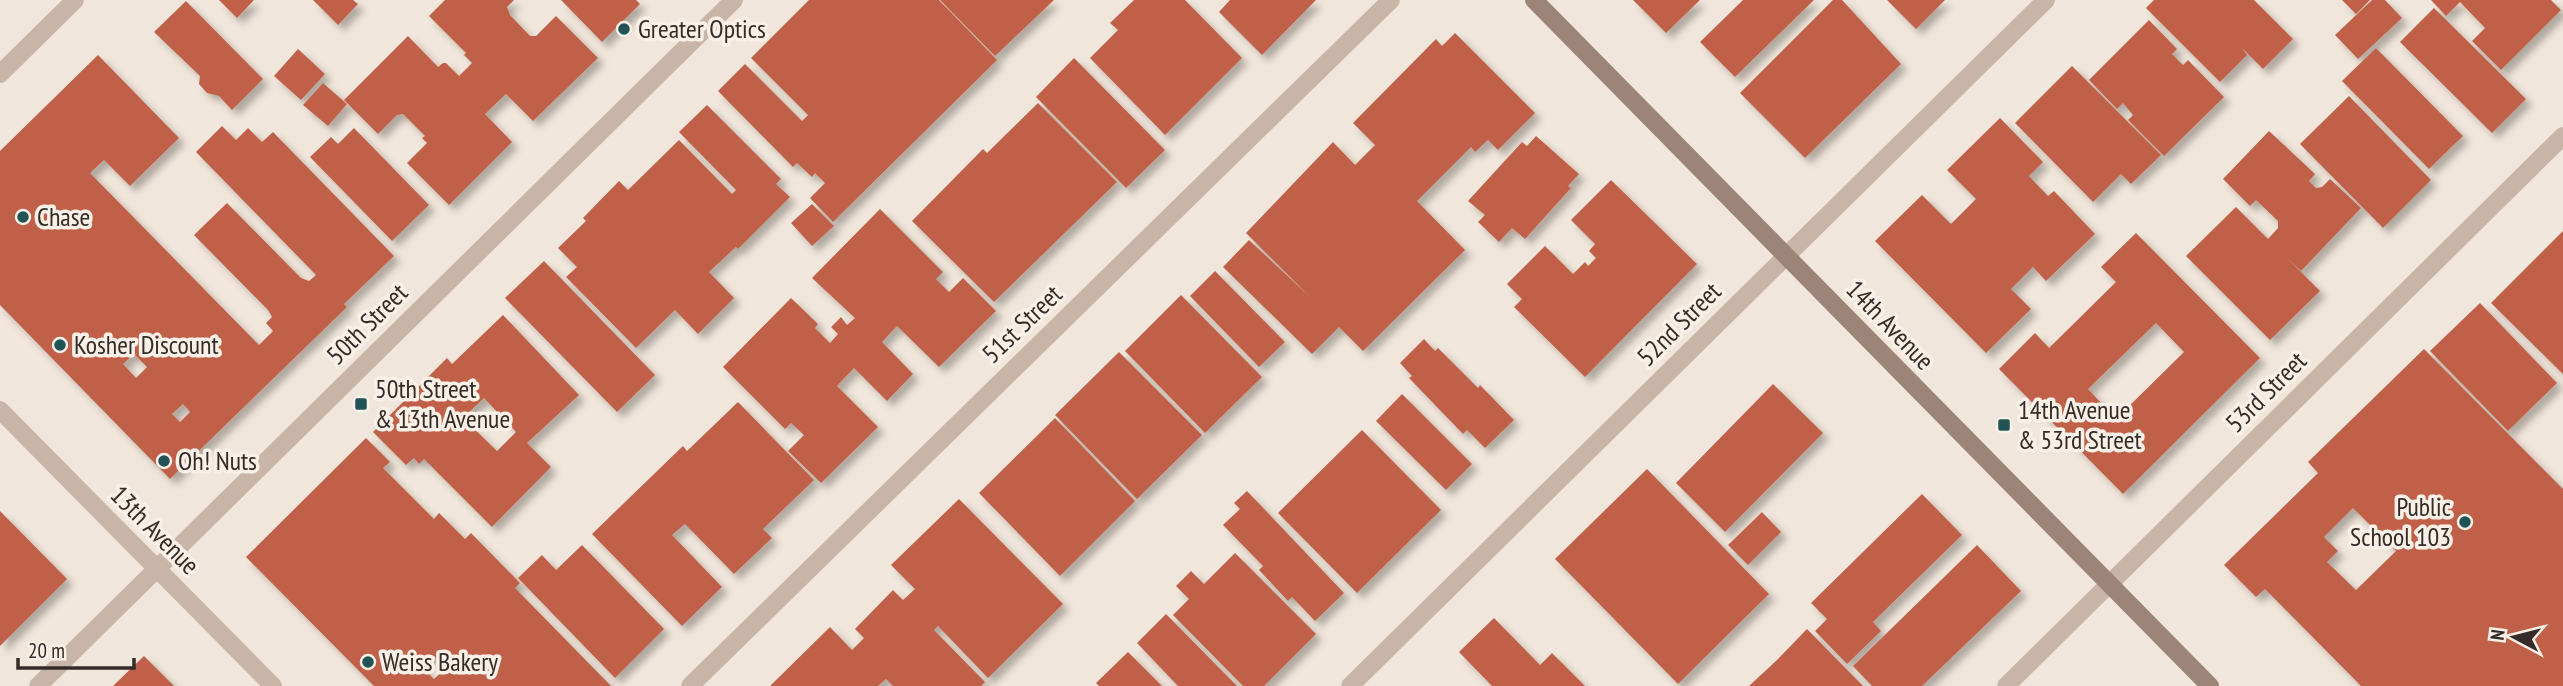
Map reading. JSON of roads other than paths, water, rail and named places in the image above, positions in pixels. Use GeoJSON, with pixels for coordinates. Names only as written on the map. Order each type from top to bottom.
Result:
{"type":"FeatureCollection","features":[{"type":"Feature","properties":{"kind":"main road","name":"14th Avenue"},"geometry":{"type":"LineString","coordinates":[[1534,0],[2210,686]]}},
{"type":"Feature","properties":{"kind":"street"},"geometry":{"type":"LineString","coordinates":[[0,74],[75,0]]}},
{"type":"Feature","properties":{"kind":"street","name":"50th Street"},"geometry":{"type":"LineString","coordinates":[[38,686],[734,0]]}},
{"type":"Feature","properties":{"kind":"street","name":"51st Street"},"geometry":{"type":"LineString","coordinates":[[690,686],[1391,0]]}},
{"type":"Feature","properties":{"kind":"street","name":"52nd Street"},"geometry":{"type":"LineString","coordinates":[[1350,686],[2046,0]]}},
{"type":"Feature","properties":{"kind":"street","name":"53rd Street"},"geometry":{"type":"LineString","coordinates":[[2006,686],[2563,136]]}},
{"type":"Feature","properties":{"kind":"street","name":"13th Avenue"},"geometry":{"type":"LineString","coordinates":[[0,410],[273,686]]}},
{"type":"Feature","properties":{"kind":"place","name":"Greater Optics"},"geometry":{"type":"Point","coordinates":[624,29]}},
{"type":"Feature","properties":{"kind":"place","name":"Chase"},"geometry":{"type":"Point","coordinates":[23,217]}},
{"type":"Feature","properties":{"kind":"place","name":"Kosher Discount"},"geometry":{"type":"Point","coordinates":[60,345]}},
{"type":"Feature","properties":{"kind":"place","name":"50th Street & 13th Avenue"},"geometry":{"type":"Point","coordinates":[361,404]}},
{"type":"Feature","properties":{"kind":"place","name":"14th Avenue & 53rd Street"},"geometry":{"type":"Point","coordinates":[2004,425]}},
{"type":"Feature","properties":{"kind":"place","name":"Oh! Nuts"},"geometry":{"type":"Point","coordinates":[164,461]}},
{"type":"Feature","properties":{"kind":"place","name":"Public School 103"},"geometry":{"type":"Point","coordinates":[2465,522]}},
{"type":"Feature","properties":{"kind":"place","name":"Weiss Bakery"},"geometry":{"type":"Point","coordinates":[368,662]}}]}
